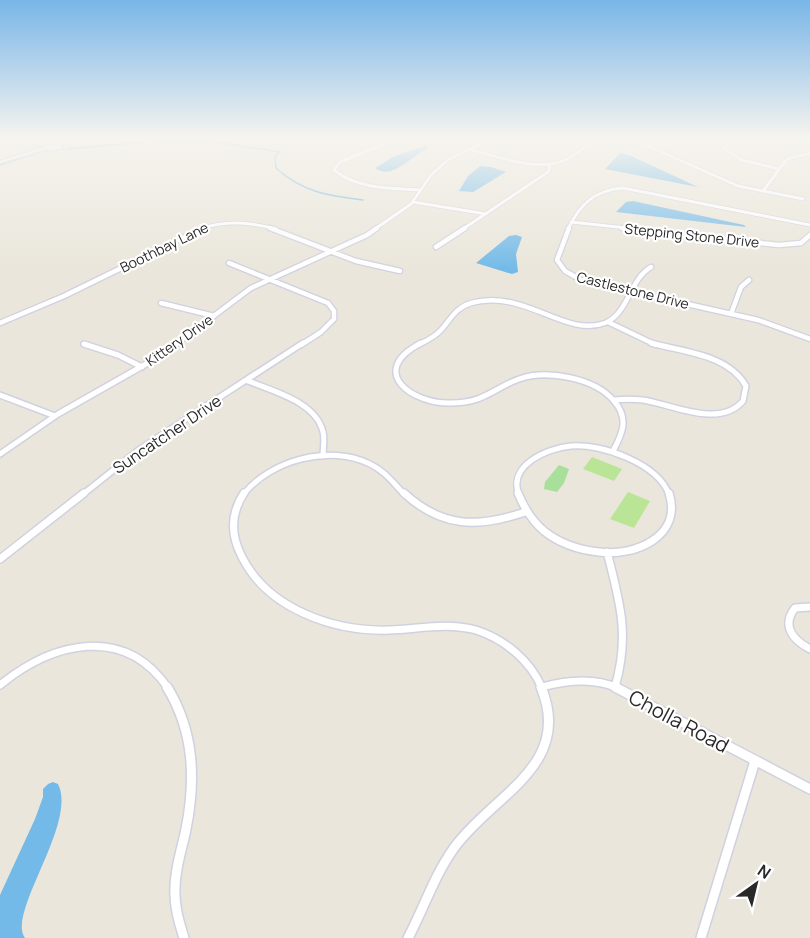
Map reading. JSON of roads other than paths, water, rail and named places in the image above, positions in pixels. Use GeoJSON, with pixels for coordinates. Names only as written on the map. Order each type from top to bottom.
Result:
{"type":"FeatureCollection","features":[{"type":"Feature","properties":{"kind":"street"},"geometry":{"type":"LineString","coordinates":[[359,183],[421,190]]}},
{"type":"Feature","properties":{"kind":"street"},"geometry":{"type":"LineString","coordinates":[[426,183],[413,202],[486,214]]}},
{"type":"Feature","properties":{"kind":"street"},"geometry":{"type":"LineString","coordinates":[[436,247],[532,183]]}},
{"type":"Feature","properties":{"kind":"street"},"geometry":{"type":"LineString","coordinates":[[729,183],[803,199]]}},
{"type":"Feature","properties":{"kind":"street"},"geometry":{"type":"LineString","coordinates":[[763,191],[769,183]]}},
{"type":"Feature","properties":{"kind":"street","name":"Castlestone Drive"},"geometry":{"type":"LineString","coordinates":[[810,225],[637,189],[613,188],[601,190],[577,210],[557,256],[560,267],[581,280],[764,322],[810,339]]}},
{"type":"Feature","properties":{"kind":"street","name":"Kittery Drive"},"geometry":{"type":"LineString","coordinates":[[0,454],[54,416],[142,367],[176,345],[244,292],[268,279],[363,238],[413,202]]}},
{"type":"Feature","properties":{"kind":"street","name":"Boothbay Lane"},"geometry":{"type":"LineString","coordinates":[[0,323],[64,296],[199,229],[219,222],[248,222],[304,239],[362,262],[400,271]]}},
{"type":"Feature","properties":{"kind":"street","name":"Stepping Stone Drive"},"geometry":{"type":"LineString","coordinates":[[571,222],[779,245],[799,244],[810,236]]}},
{"type":"Feature","properties":{"kind":"street"},"geometry":{"type":"LineString","coordinates":[[229,263],[268,279]]}},
{"type":"Feature","properties":{"kind":"street"},"geometry":{"type":"LineString","coordinates":[[608,322],[616,314],[642,272],[651,267]]}},
{"type":"Feature","properties":{"kind":"street","name":"Suncatcher Drive"},"geometry":{"type":"LineString","coordinates":[[0,559],[140,449],[328,327],[334,320],[335,313],[328,303],[268,279]]}},
{"type":"Feature","properties":{"kind":"street"},"geometry":{"type":"LineString","coordinates":[[731,314],[741,287],[749,280]]}},
{"type":"Feature","properties":{"kind":"street"},"geometry":{"type":"LineString","coordinates":[[614,400],[642,399],[685,412],[711,414],[725,412],[739,406],[745,398],[746,389],[737,373],[717,360],[651,344],[608,322],[578,325],[558,320],[516,302],[495,300],[473,302],[456,310],[438,333],[401,356],[396,363],[395,373],[400,384],[410,393],[438,402],[457,403],[475,400],[489,396],[515,380],[548,375],[584,382],[614,400],[621,410],[624,426],[614,451]]}},
{"type":"Feature","properties":{"kind":"street"},"geometry":{"type":"LineString","coordinates":[[161,303],[214,316]]}},
{"type":"Feature","properties":{"kind":"street"},"geometry":{"type":"LineString","coordinates":[[84,344],[118,355],[142,367]]}},
{"type":"Feature","properties":{"kind":"street"},"geometry":{"type":"LineString","coordinates":[[246,380],[302,405],[312,413],[323,431],[323,456]]}},
{"type":"Feature","properties":{"kind":"street"},"geometry":{"type":"LineString","coordinates":[[0,396],[54,416]]}},
{"type":"Feature","properties":{"kind":"street"},"geometry":{"type":"LineString","coordinates":[[571,446],[614,451],[638,462],[656,476],[668,493],[672,511],[666,529],[651,542],[628,551],[607,552],[584,549],[558,540],[537,527],[525,512],[518,498],[517,483],[523,469],[535,457],[571,446]]}},
{"type":"Feature","properties":{"kind":"street"},"geometry":{"type":"LineString","coordinates":[[408,938],[436,876],[460,838],[484,813],[519,786],[540,759],[548,722],[542,687],[516,653],[501,641],[484,633],[452,625],[385,630],[346,626],[300,611],[277,598],[259,582],[246,565],[237,546],[233,522],[237,504],[250,486],[270,471],[288,463],[323,456],[357,460],[374,466],[417,505],[448,521],[478,525],[525,512]]}},
{"type":"Feature","properties":{"kind":"street"},"geometry":{"type":"LineString","coordinates":[[607,552],[626,631],[625,653],[615,687]]}},
{"type":"Feature","properties":{"kind":"street"},"geometry":{"type":"LineString","coordinates":[[810,607],[795,608],[787,621],[792,637],[810,649]]}},
{"type":"Feature","properties":{"kind":"street"},"geometry":{"type":"LineString","coordinates":[[0,685],[15,673],[43,657],[72,648],[92,646],[116,648],[135,656],[163,682],[181,712],[191,755],[192,789],[177,861],[174,891],[178,922],[184,938]]}},
{"type":"Feature","properties":{"kind":"street","name":"Cholla Road"},"geometry":{"type":"LineString","coordinates":[[542,687],[574,680],[615,687],[810,789]]}},
{"type":"Feature","properties":{"kind":"street"},"geometry":{"type":"LineString","coordinates":[[701,938],[755,760]]}},
{"type":"Feature","properties":{"kind":"water"},"geometry":{"type":"Polygon","coordinates":[[[464,183],[488,183],[473,192],[459,191],[464,183]]]}},
{"type":"Feature","properties":{"kind":"water"},"geometry":{"type":"Polygon","coordinates":[[[676,183],[689,183],[698,187],[676,183]]]}},
{"type":"Feature","properties":{"kind":"water"},"geometry":{"type":"Polygon","coordinates":[[[633,201],[746,227],[616,212],[626,202],[633,201]]]}},
{"type":"Feature","properties":{"kind":"water"},"geometry":{"type":"Polygon","coordinates":[[[509,236],[522,237],[516,254],[518,272],[512,274],[476,263],[509,236]]]}},
{"type":"Feature","properties":{"kind":"water"},"geometry":{"type":"Polygon","coordinates":[[[53,782],[58,784],[62,801],[59,821],[25,909],[22,926],[25,938],[0,938],[0,895],[35,819],[43,797],[43,789],[53,782]]]}},
{"type":"Feature","properties":{"kind":"waterway"},"geometry":{"type":"LineString","coordinates":[[296,183],[316,192],[363,200]]}}]}
